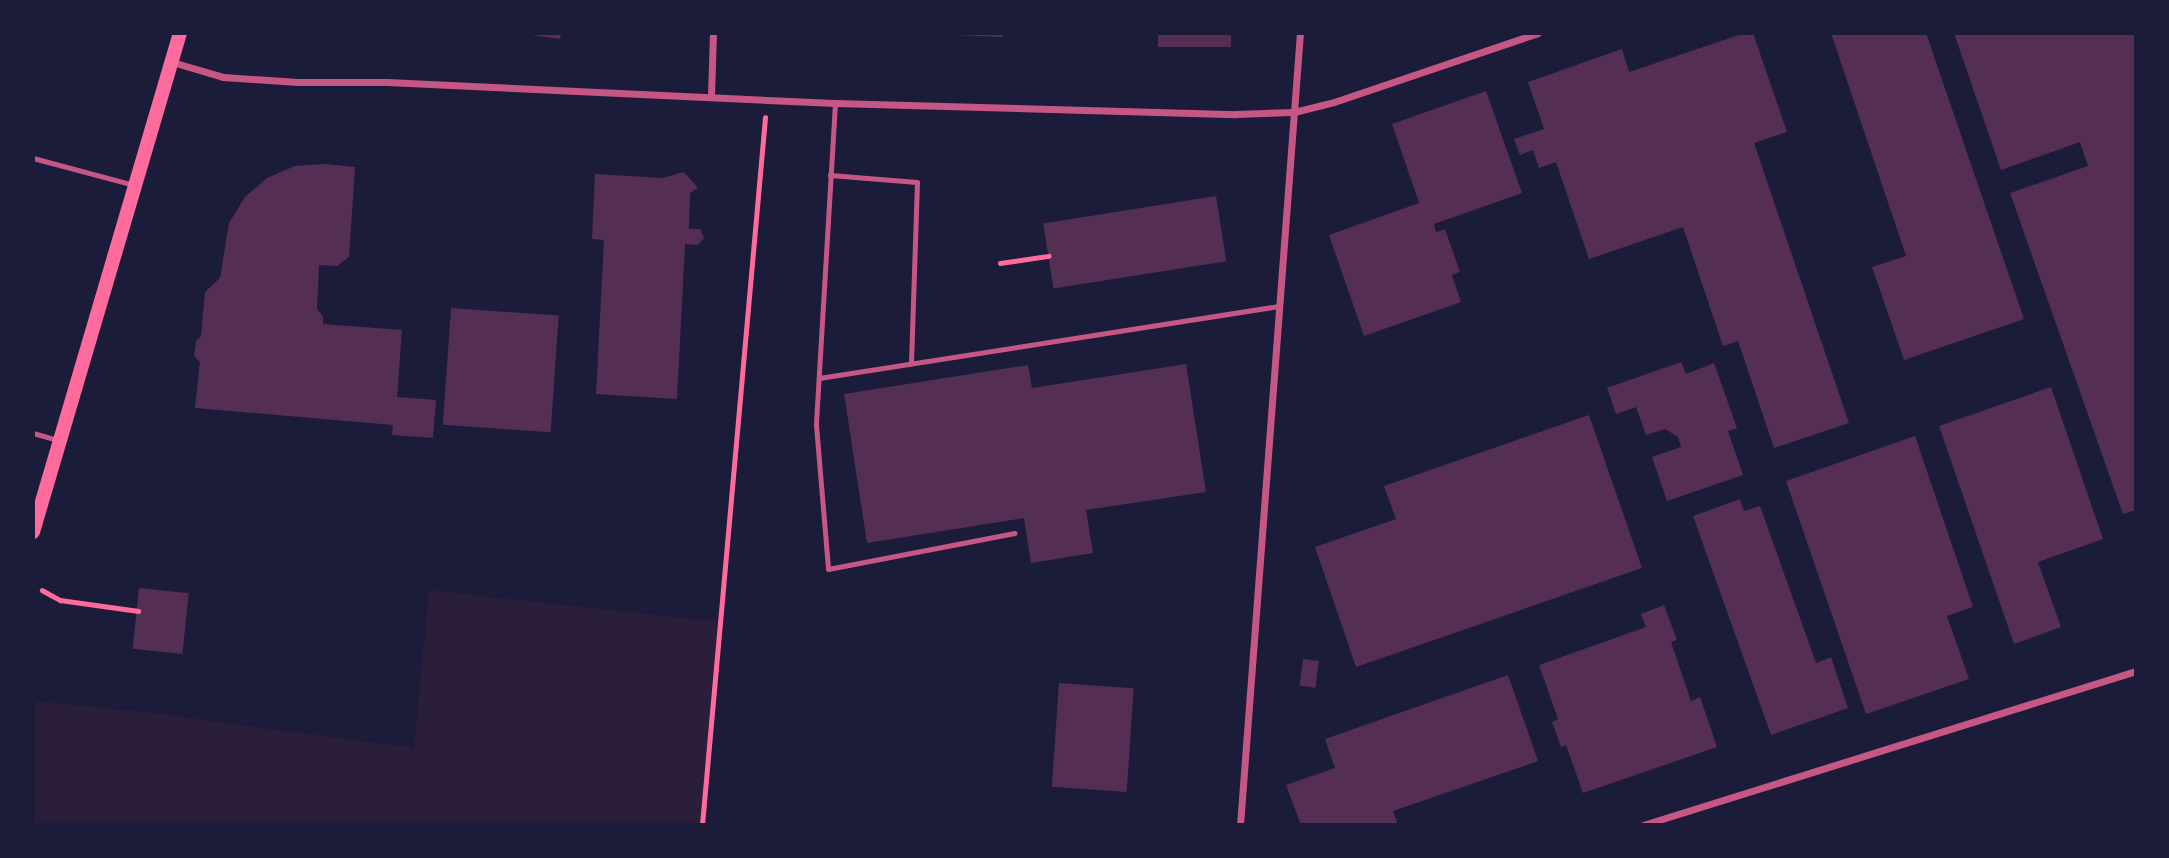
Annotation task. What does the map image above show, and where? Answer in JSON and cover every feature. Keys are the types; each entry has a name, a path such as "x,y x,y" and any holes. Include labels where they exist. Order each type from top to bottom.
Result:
{"main road":[{"path":"33,532 180,33"}],"street":[{"path":"710,96 713,33"},
{"path":"1240,825 1300,33"},
{"path":"172,62 223,77 298,82 387,82 835,103 1236,114 1294,113 1538,33"},
{"path":"1643,825 2136,671"}],"lane":[{"path":"835,103 816,425 828,569 1015,533"},
{"path":"33,158 137,186"},
{"path":"830,175 918,182 912,363"},
{"path":"819,378 1279,306"},
{"path":"33,433 60,441"}],"path":[{"path":"702,825 767,99"},
{"path":"1000,263 1048,256"},
{"path":"42,590 60,600 138,611"}],"shaded area":[{"path":"429,590 721,622 702,825 33,825 33,701 136,711 414,748"}],"building":[{"path":"517,33 561,33 560,39"},
{"path":"1003,33 1003,37 955,35"},
{"path":"1158,33 1231,33 1231,47 1158,47"},
{"path":"1745,33 1753,33 1787,132 1754,143 1849,423 1774,448 1738,341 1723,346 1683,227 1589,259 1556,162 1539,168 1533,150 1520,155 1514,139 1544,129 1528,82 1622,49 1629,72"},
{"path":"1831,33 1926,33 2024,319 1904,360 1872,267 1906,256"},
{"path":"1954,33 2136,33 2136,510 2123,514 2010,193 2088,166 2080,142 2001,170"},
{"path":"1486,91 1522,193 1434,224 1436,232 1445,229 1460,272 1452,275 1461,302 1364,336 1329,235 1419,203 1392,124"},
{"path":"325,164 355,167 349,257 337,266 319,265 317,309 323,316 323,324 402,330 397,397 436,400 433,438 392,435 393,425 195,408 200,362 194,356 196,341 201,336 205,292 220,278 229,223 245,197 267,178 295,166"},
{"path":"684,172 698,188 690,193 689,229 700,229 704,238 698,245 685,244 677,399 596,394 604,240 592,239 595,174 662,178"},
{"path":"1216,196 1226,261 1053,289 1043,223"},
{"path":"451,308 559,316 551,432 443,425"},
{"path":"1681,362 1686,374 1714,363 1737,428 1728,431 1743,475 1667,501 1652,457 1681,447 1678,437 1665,429 1646,435 1636,407 1616,414 1607,388"},
{"path":"1186,364 1206,492 1086,510 1093,553 1031,563 1024,518 867,543 844,394 1028,365 1032,388"},
{"path":"2051,387 2103,539 2038,562 2061,627 2014,644 1939,426"},
{"path":"1589,415 1642,568 1356,667 1315,547 1396,519 1384,486"},
{"path":"1915,436 1973,607 1947,616 1969,679 1866,714 1786,481"},
{"path":"1740,499 1744,511 1760,506 1816,663 1831,657 1848,708 1771,735 1693,516"},
{"path":"139,588 189,593 182,654 133,649"},
{"path":"1664,605 1677,640 1671,642 1691,701 1700,697 1717,747 1583,793 1566,745 1561,747 1552,722 1558,719 1539,665 1646,627 1641,614"},
{"path":"1303,659 1319,661 1316,688 1300,686"},
{"path":"1508,675 1538,761 1393,811 1398,825 1301,825 1286,785 1335,768 1325,739"},
{"path":"1059,683 1134,688 1127,792 1052,787"}]}
